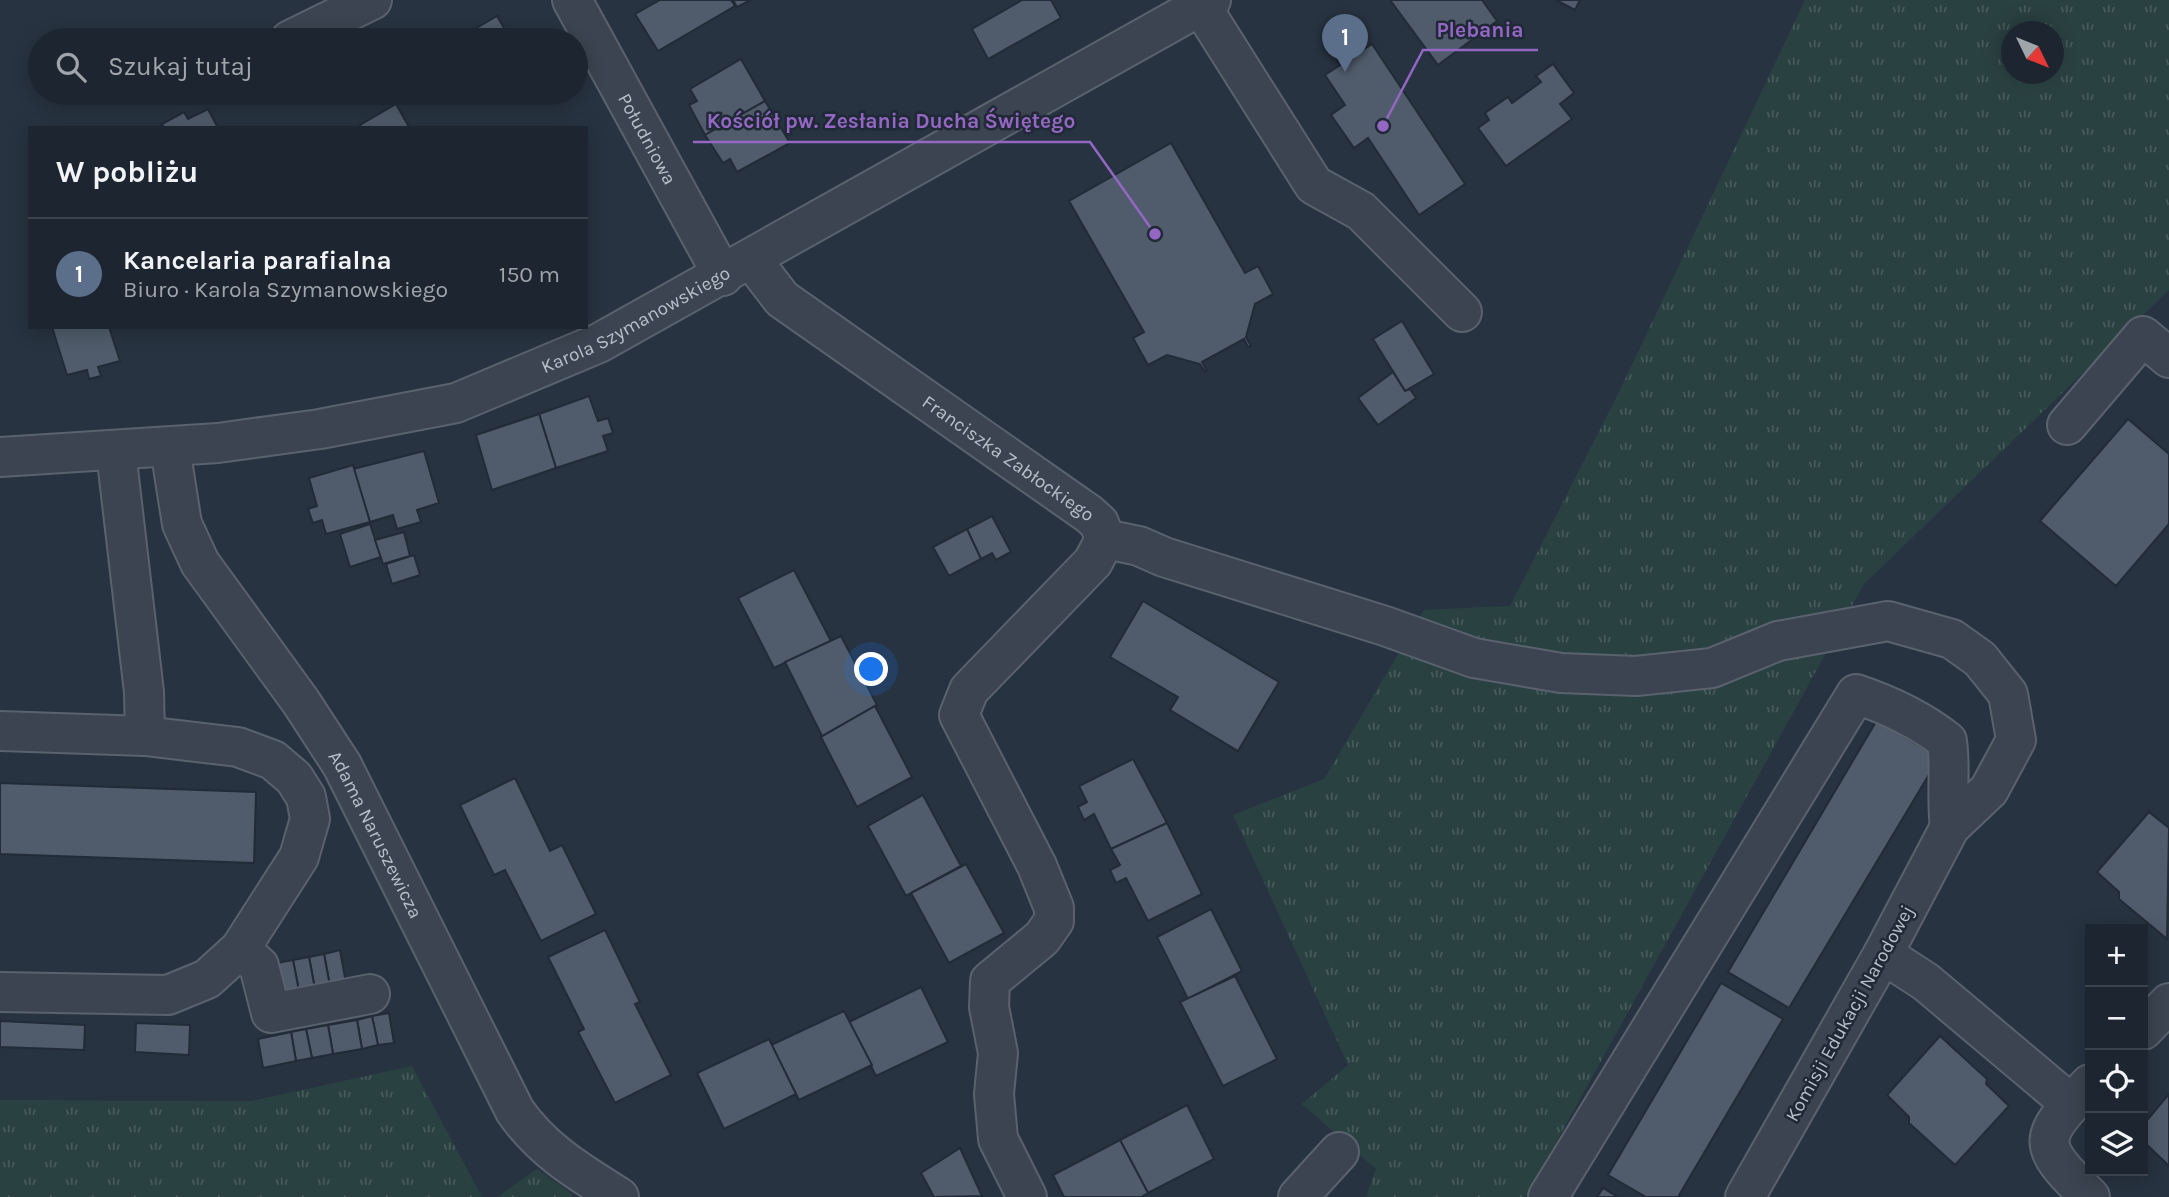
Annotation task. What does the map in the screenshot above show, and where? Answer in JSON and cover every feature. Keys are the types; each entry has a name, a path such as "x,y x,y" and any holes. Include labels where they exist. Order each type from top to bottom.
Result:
{"street":[{"path":"315,28 372,0"},
{"name":"Południowa","path":"572,0 737,268"},
{"path":"1206,3 1314,185 1361,211 1462,313"},
{"name":"Karola Szymanowskiego","path":"0,457 170,448 320,429 456,403 599,343 1206,3"},
{"name":"Franciszka Zabłockiego","path":"737,268 1088,514 1099,523 1105,539 1093,562 969,690 959,715 1037,866 1054,908 1054,920 1042,939 990,981 989,1007 998,1053 994,1094 998,1139 1027,1197"},
{"path":"2067,425 2143,336 2169,358"},
{"name":"Adama Naruszewicza","path":"170,448 182,524 200,563 301,702 342,765 515,1111 530,1133 558,1158 618,1197"},
{"path":"116,452 144,692 145,736"},
{"path":"1105,539 1139,546 1164,557 1385,626 1474,657 1561,673 1636,676 1712,667 1778,641 1888,621 1952,639 1980,659 2008,694 2016,740 1989,790 1950,827"},
{"path":"1548,1197 1856,694 1884,704 1930,728 1947,741 1950,763 1946,800 1950,827"},
{"path":"0,731 145,736 238,747 273,760 294,778 306,797 310,818 299,857 240,949 208,979 168,995 0,992"},
{"path":"310,818 323,818 362,803"},
{"name":"Komisji Edukacji Narodowej","path":"1745,1197 1883,954 1950,827"},
{"path":"240,949 259,966 271,1013 370,994"},
{"path":"1883,954 2080,1094 2050,1127 2048,1147 2061,1169 2090,1197"},
{"path":"1297,1197 1339,1152"}],"green space":[{"path":"1805,0 2169,0 2169,290 1864,584 1526,1197 1366,1197 1376,1169 1302,1104 1348,1065 1233,815 1324,779 1424,610 1510,606 1618,394"},
{"path":"412,1066 482,1197 0,1197 0,1100 252,1101"},
{"path":"537,1169 572,1194 572,1197 497,1197"}],"building":[{"path":"660,0 731,0 735,6 658,51 635,14"},
{"path":"733,0 751,0 737,7"},
{"path":"1022,0 1051,0 1061,18 988,59 972,29"},
{"path":"1390,0 1482,0 1497,21 1438,65"},
{"path":"1556,0 1580,0 1575,10"},
{"path":"497,16 504,28 476,28"},
{"path":"1348,38 1358,53 1372,44 1465,184 1419,215 1368,138 1354,148 1331,115 1345,105 1325,75 1340,65 1330,50"},
{"path":"741,59 765,101 705,135 689,105 697,101 690,89"},
{"path":"1553,64 1574,93 1560,104 1572,119 1506,166 1478,128 1489,120 1485,113 1508,97 1512,103 1541,82 1536,76"},
{"path":"765,101 790,143 737,172 730,159 723,163 705,135"},
{"path":"397,105 408,126 360,126"},
{"path":"208,109 217,126 162,124 184,112 188,119"},
{"path":"1171,143 1245,273 1258,266 1273,294 1255,304 1246,337 1251,346 1248,347 1244,339 1202,362 1207,371 1205,372 1200,364 1167,355 1148,365 1133,338 1144,332 1069,201"},
{"path":"1402,321 1434,374 1405,391 1373,339"},
{"path":"53,329 110,329 120,361 98,367 101,376 89,379 87,370 67,375"},
{"path":"1393,372 1405,391 1410,389 1416,398 1378,425 1358,398"},
{"path":"589,396 598,421 608,418 613,433 603,436 608,451 556,468 539,414"},
{"path":"539,414 556,468 492,490 476,435"},
{"path":"2128,419 2169,454 2169,524 2116,586 2040,521"},
{"path":"424,451 439,503 417,510 421,522 397,529 393,515 370,522 353,469"},
{"path":"353,465 370,522 326,534 322,520 313,523 308,509 317,506 309,478"},
{"path":"992,516 1011,552 996,560 992,553 981,559 967,529"},
{"path":"370,524 381,557 350,567 340,534"},
{"path":"967,529 981,559 949,576 933,547"},
{"path":"404,532 410,556 383,564 375,540"},
{"path":"414,555 420,575 392,584 386,564"},
{"path":"794,570 831,641 774,668 738,598"},
{"path":"1143,601 1279,682 1238,751 1170,710 1178,697 1110,657"},
{"path":"841,636 877,705 822,736 785,662"},
{"path":"875,706 912,777 857,807 821,737"},
{"path":"1877,720 1939,758 1789,1008 1728,972"},
{"path":"1133,759 1167,823 1111,849 1094,814 1084,820 1078,807 1087,802 1079,786"},
{"path":"515,778 550,851 562,845 596,914 541,941 505,870 494,875 460,805"},
{"path":"0,783 256,792 254,863 0,854"},
{"path":"923,795 961,866 906,896 868,826"},
{"path":"2149,812 2169,828 2167,939 2119,899 2119,892 2097,872"},
{"path":"1167,823 1202,894 1148,921 1126,878 1116,883 1110,870 1120,865 1111,849"},
{"path":"966,864 1004,933 949,963 911,893"},
{"path":"1211,909 1242,971 1188,999 1157,937"},
{"path":"605,930 640,1002 635,1004 671,1075 615,1103 578,1032 584,1029 548,957"},
{"path":"340,950 346,983 330,986 324,954"},
{"path":"324,954 330,986 315,989 309,957"},
{"path":"309,957 315,989 299,991 293,960"},
{"path":"293,960 299,991 284,995 277,963"},
{"path":"1235,976 1277,1059 1223,1086 1180,1002"},
{"path":"1721,983 1783,1019 1678,1197 1646,1197 1608,1175"},
{"path":"921,987 948,1042 876,1076 849,1022"},
{"path":"844,1011 872,1065 799,1100 771,1045"},
{"path":"389,1013 394,1043 378,1045 372,1016"},
{"path":"372,1016 378,1045 362,1049 357,1020"},
{"path":"357,1020 362,1049 333,1054 328,1025"},
{"path":"0,1021 85,1025 84,1050 0,1047"},
{"path":"136,1023 190,1025 189,1055 135,1052"},
{"path":"328,1025 333,1054 312,1058 306,1029"},
{"path":"306,1029 312,1058 296,1061 291,1032"},
{"path":"291,1032 296,1061 263,1068 258,1039"},
{"path":"1940,1036 1987,1079 1986,1084 2009,1106 1955,1165 1909,1123 1909,1117 1887,1095"},
{"path":"769,1039 796,1094 724,1129 697,1073"},
{"path":"2169,1094 2169,1166 2148,1146 2148,1119"},
{"path":"1187,1105 1214,1159 1148,1193 1120,1140"},
{"path":"1120,1140 1148,1193 1141,1197 1064,1197 1053,1175"},
{"path":"960,1148 982,1196 934,1197 921,1173"},
{"path":"1603,1188 1618,1197 1597,1197"}],"place":[{"name":"Kancelaria parafialna","path":"1345,72"},
{"name":"Plebania","path":"1383,126"},
{"name":"Kościół pw. Zesłania Ducha Świętego","path":"1155,234"}]}
